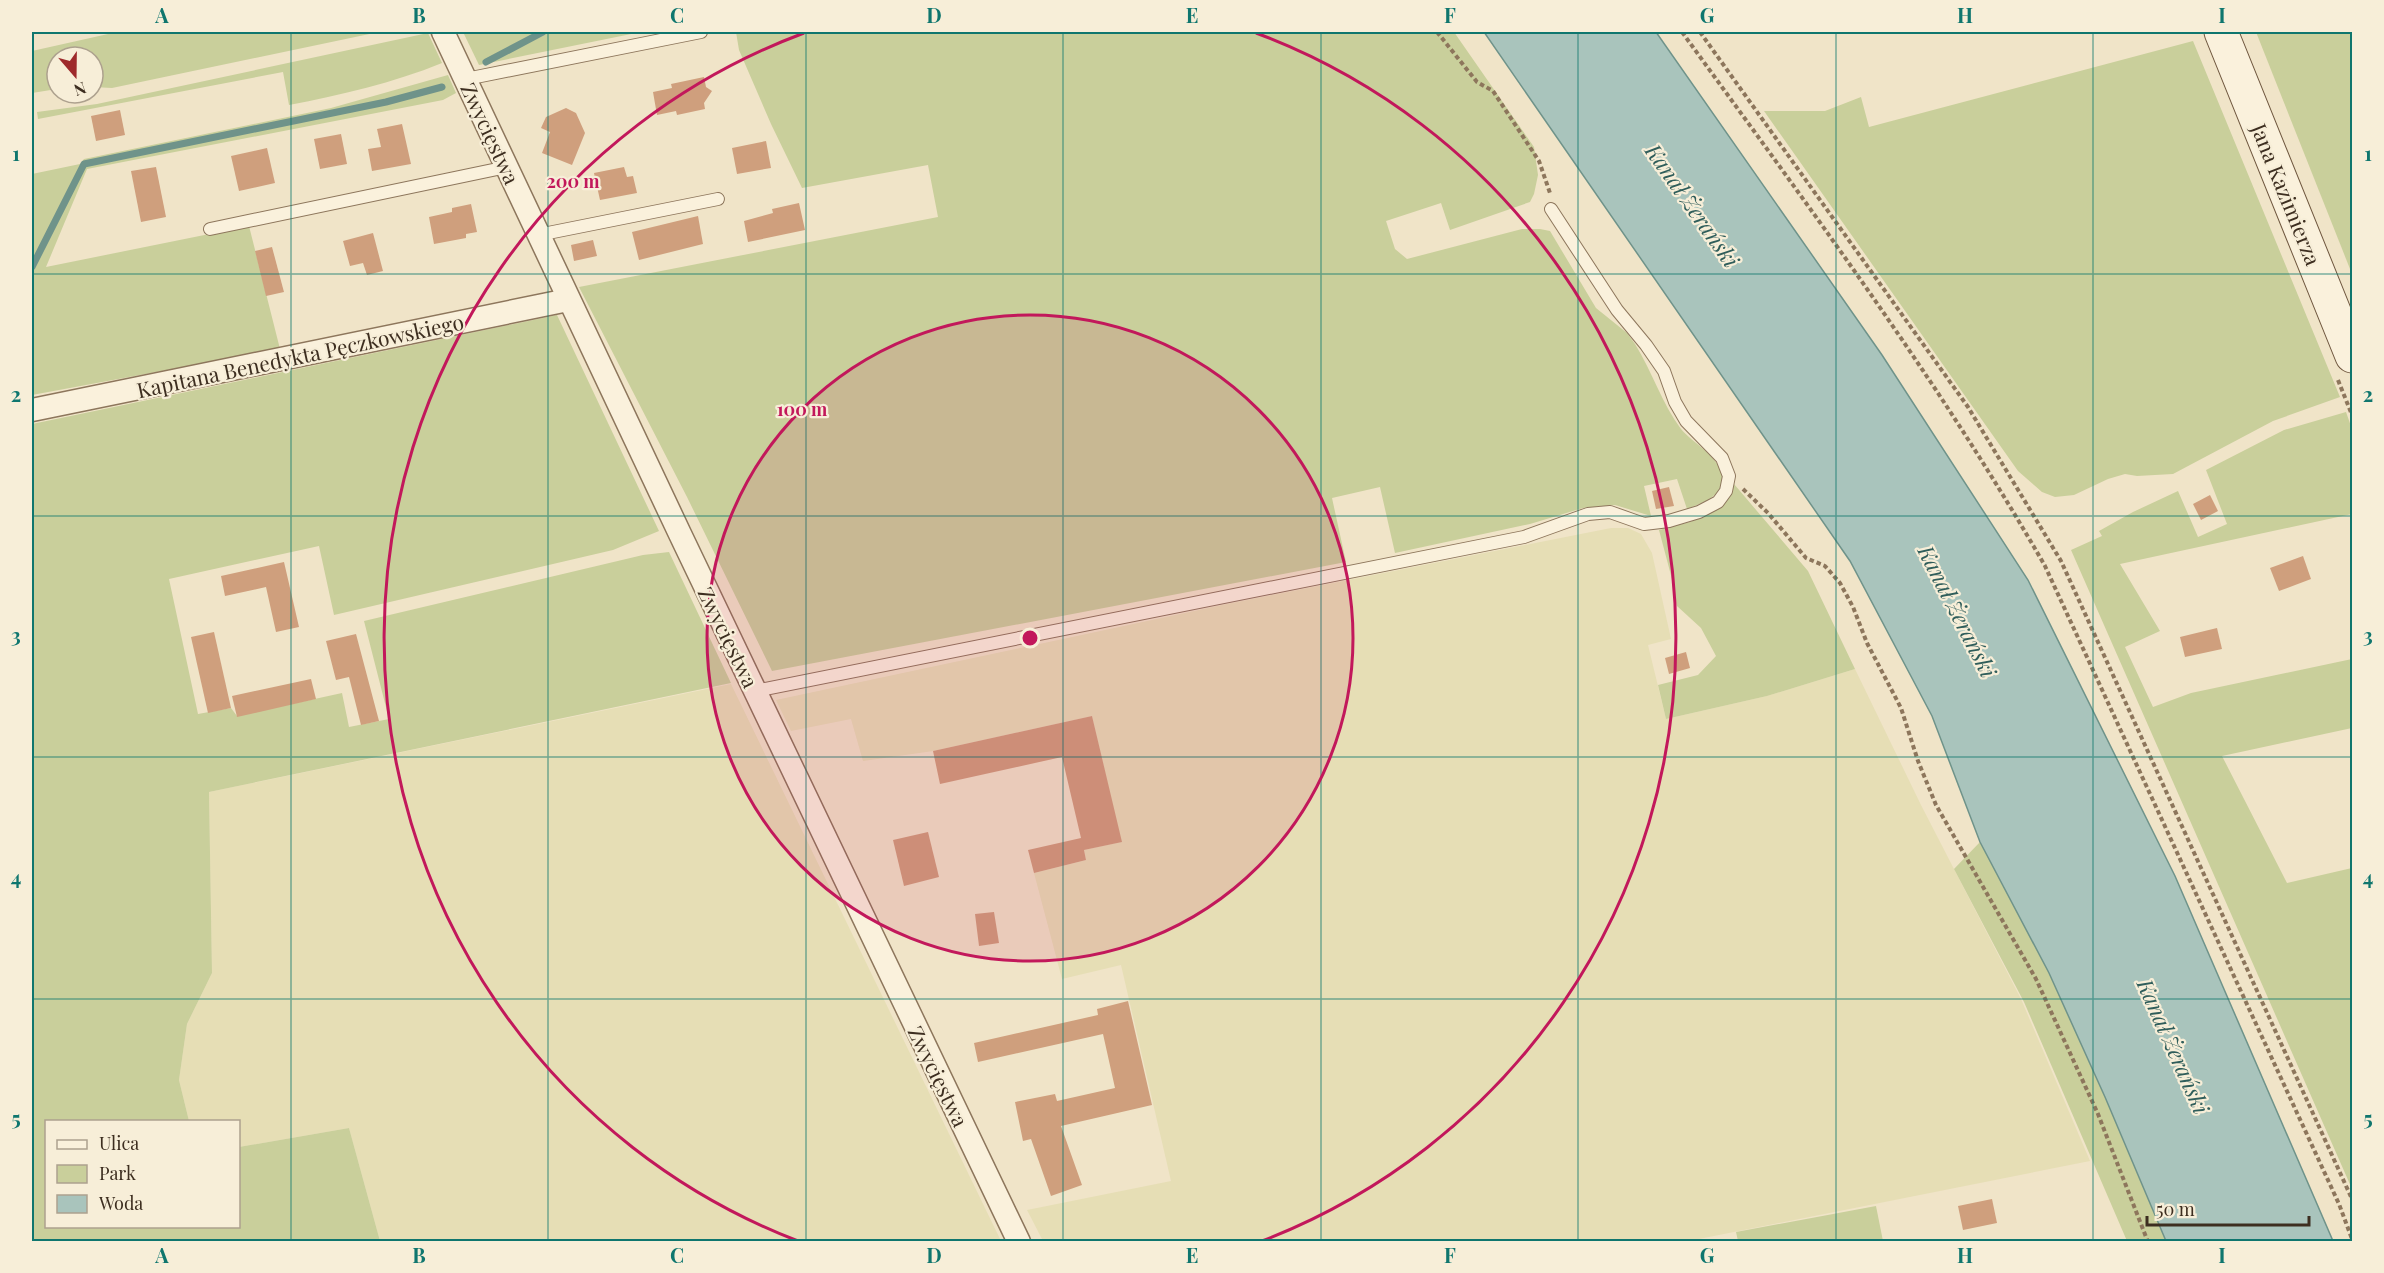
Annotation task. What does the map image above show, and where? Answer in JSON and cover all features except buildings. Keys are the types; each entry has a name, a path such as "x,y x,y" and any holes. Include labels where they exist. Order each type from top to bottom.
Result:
{"main road":[{"name":"Jana Kazimierza","path":"2222,32 2352,356"}],"street":[{"name":"Zwycięstwa","path":"443,32 568,300 1019,1242"},
{"name":"Kapitana Benedykta Pęczkowskiego","path":"32,410 568,300"}],"lane":[{"path":"465,79 701,32"},
{"path":"210,229 507,167"},
{"path":"538,235 718,199"},
{"path":"755,691 1524,537 1588,514 1610,512 1644,524 1670,521 1699,512 1718,502 1726,491 1729,476 1722,458 1686,421 1675,402 1664,371 1617,310 1551,209"}],"path":[{"path":"1437,32 1476,82 1493,91 1525,138 1539,161 1550,192 1551,209"},
{"path":"1682,32 1952,411 2045,566 2339,1204 2352,1239"},
{"path":"1700,32 1859,251 1968,407 2061,561 2352,1199"},
{"path":"1729,476 1768,513 1806,558 1825,566 1840,583 1853,607 1867,643 1902,708 1918,761 1936,805 2036,979 2098,1114 2148,1242"}],"shaded area":[{"path":"1611,528 1628,528 1641,534 1652,553 1671,639 1648,645 1666,719 1767,696 1855,669 1921,805 2021,999 2090,1161 1689,1241 1043,1241 1027,1210 1171,1181 1121,965 1062,979 1034,873 1086,860 1084,850 1121,842 1092,716 933,751 863,761 851,719 791,731 776,700 1227,604"},
{"path":"731,684 1001,1241 380,1241 349,1128 240,1147 240,1120 189,1120 179,1080 187,1024 212,973 209,792"}],"green space":[{"path":"117,32 379,32 112,88 105,88 105,45 59,45"},
{"path":"463,32 641,32 479,65"},
{"path":"736,32 1454,32 1534,147 1538,175 1534,194 1530,202 1450,230 1441,203 1386,221 1395,249 1407,259 1522,229 1550,231 1596,308 1627,333 1635,344 1668,409 1681,429 1719,466 1722,474 1720,488 1709,499 1687,509 1677,479 1644,486 1651,516 1615,505 1583,508 1530,524 1395,553 1380,487 1332,498 1346,562 772,671 687,497 579,287 938,217 928,165 802,188 739,50"},
{"path":"2256,32 2352,32 2352,274"},
{"path":"428,33 442,63 367,88 289,105 283,72 38,119 37,112 105,105 105,102"},
{"path":"2193,41 2340,397 2273,421 2173,474 2137,476 2125,474 2108,479 2074,495 2055,497 2042,492 2018,471 1764,111 1825,111 1861,97 1869,127"},
{"path":"45,48 45,91 32,93 32,51"},
{"path":"448,75 456,93 443,100 87,169 46,267 249,226 280,349 32,395 32,174 80,164 84,159 331,108"},
{"path":"557,315 659,531 613,550 334,615 319,546 169,579 198,714 231,708 237,716 342,693 349,727 389,719 364,621 643,555 669,552 731,683 209,792 212,973 187,1024 179,1080 189,1120 45,1120 45,1228 240,1228 240,1147 349,1128 380,1241 32,1241 32,424"},
{"path":"2346,412 2352,429 2352,514 2120,564 2160,631 2125,647 2153,707 2191,693 2352,659 2352,728 2222,756 2287,883 2352,868 2352,1189 2071,550 2102,536 2099,531 2133,512 2178,491 2198,537 2227,524 2206,470 2284,430"},
{"path":"1734,484 1808,571 1855,669 1767,696 1666,719 1658,685 1698,675 1716,656 1701,628 1677,606 1659,530 1690,522 1722,507"},
{"path":"1980,842 2049,973 2166,1241 2127,1241 2024,1002 1954,869"},
{"path":"1876,1206 1883,1241 1738,1241 1736,1232"}],"water":[{"name":"Kanał Żerański","path":"1484,32 1656,32 1882,355 2028,580 2175,876 2333,1241 2166,1241 2049,973 1980,842 1932,716 1850,561"}],"waterway":[{"path":"486,62 543,32"},
{"path":"32,267 84,164 386,102 442,87"}]}
